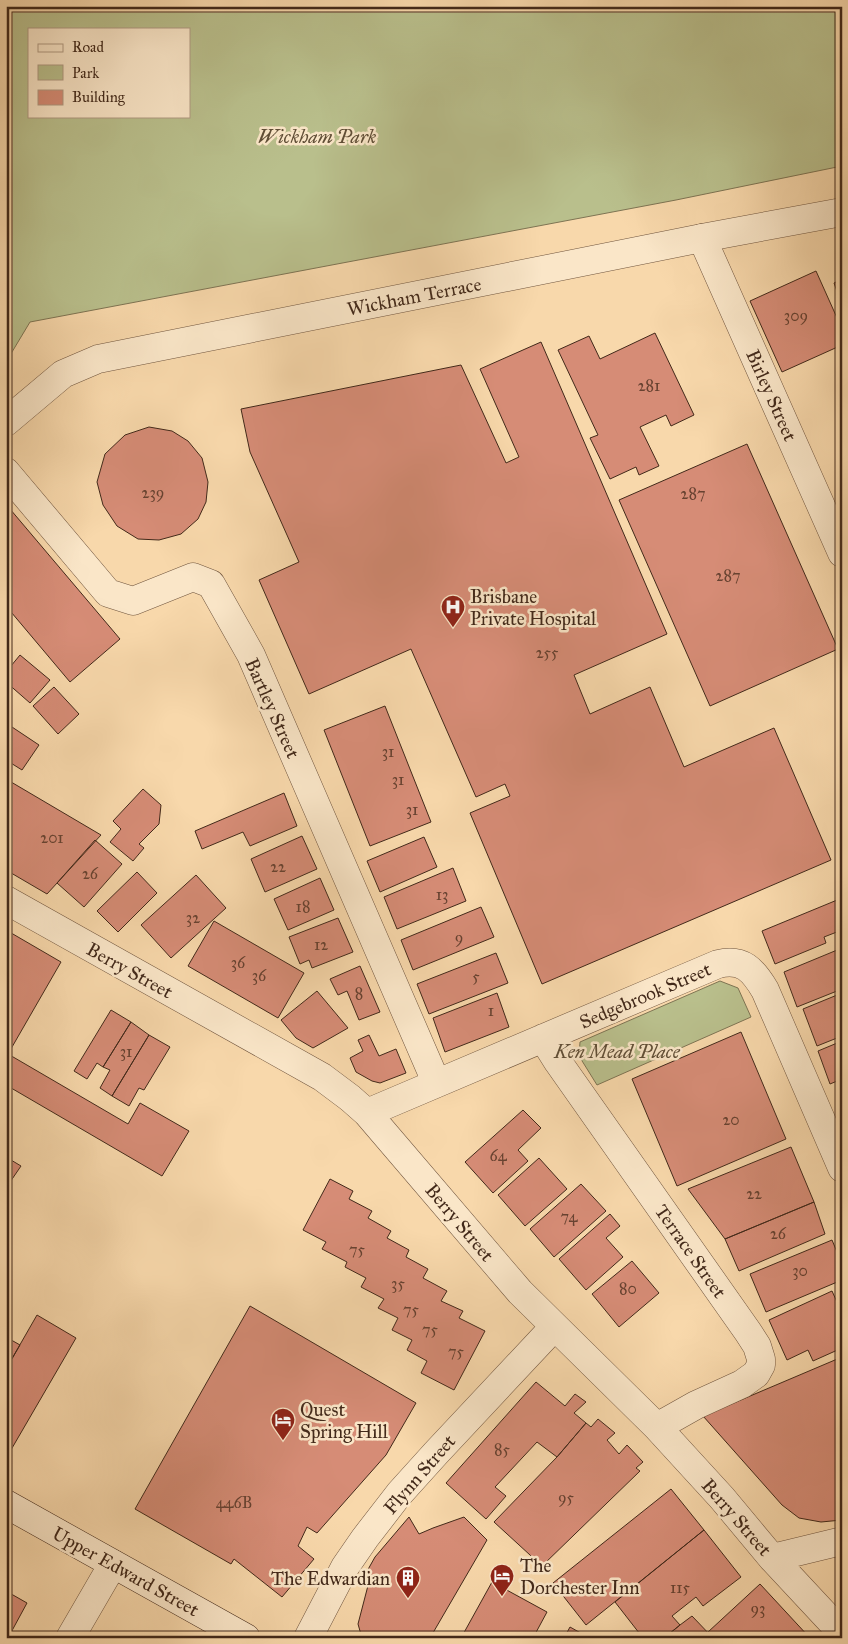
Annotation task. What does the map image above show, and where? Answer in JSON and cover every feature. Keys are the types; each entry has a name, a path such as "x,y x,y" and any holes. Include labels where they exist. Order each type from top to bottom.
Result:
{"street":[{"name":"Wickham Terrace","path":"6,422 62,374 98,359 702,238 842,212"},
{"name":"Birley Street","path":"702,238 836,524 842,553"},
{"name":"Bartley Street","path":"6,472 108,592 133,601 193,578 211,584 251,655 436,1082"},
{"name":"Berry Street","path":"6,900 322,1078 350,1098 367,1113 520,1292 657,1427 722,1498 772,1558 842,1633"},
{"name":"Sedgebrook Street","path":"367,1113 436,1082 718,964 736,962 745,966 758,979 765,990 842,1168"},
{"name":"Terrace Street","path":"543,1038 562,1069 757,1346 761,1365 750,1380 696,1405 657,1427"},
{"name":"Flynn Street","path":"308,1638 345,1567 365,1538 436,1453 554,1327"},
{"name":"Upper Edward Street","path":"6,1504 246,1638"},
{"path":"772,1558 842,1542"},
{"path":"70,1638 113,1564"}],"green space":[{"name":"Wickham Park","path":"6,6 842,6 842,166 676,200 30,322 6,362"},
{"name":"Ken Mead Place","path":"720,981 738,988 751,1017 597,1085 579,1056 580,1042"}],"building":[{"path":"816,271 842,329 842,345 782,372 750,301"},
{"path":"842,279 842,299 840,300 834,283"},
{"path":"655,333 694,415 671,426 666,415 640,427 659,466 639,475 636,467 610,479 590,438 598,435 558,350 589,336 600,359"},
{"name":"Brisbane Private Hospital","path":"541,342 667,634 574,675 590,714 650,687 684,767 774,728 831,860 542,984 470,813 510,796 505,784 476,797 411,649 309,694 259,580 299,562 250,452 241,409 461,365 506,463 519,457 480,369"},
{"path":"149,427 172,431 188,441 202,458 208,482 206,502 198,519 181,534 159,540 138,539 117,526 103,505 97,482 105,454 125,435"},
{"path":"747,444 838,649 710,706 619,500"},
{"path":"10,509 120,639 70,682 6,606 6,512"},
{"path":"20,655 50,680 30,703 6,682 6,672"},
{"path":"54,687 79,714 58,734 33,706"},
{"path":"385,706 431,822 370,846 324,730"},
{"path":"6,723 39,745 22,770 6,760"},
{"path":"6,779 101,835 47,894 6,870"},
{"path":"143,789 161,805 159,824 139,844 144,848 133,861 110,842 121,829 113,821"},
{"path":"284,793 297,826 250,846 243,832 202,849 195,831"},
{"path":"302,836 317,869 265,892 251,859"},
{"path":"424,837 437,867 380,892 367,861"},
{"path":"95,840 122,864 84,907 57,883"},
{"path":"453,868 466,901 397,929 384,897"},
{"path":"137,872 157,893 118,932 97,911"},
{"path":"196,875 226,908 171,958 141,925"},
{"path":"320,878 334,910 288,930 274,899"},
{"path":"842,898 842,930 824,937 826,943 775,964 762,931"},
{"path":"481,907 494,937 413,970 401,940"},
{"path":"338,918 353,952 312,968 309,960 300,964 289,937"},
{"path":"214,921 304,973 278,1018 188,966"},
{"path":"6,930 61,962 8,1054 128,1124 140,1103 189,1131 162,1176 6,1085"},
{"path":"842,948 842,977 837,979 842,989 797,1007 784,972"},
{"path":"496,953 508,983 429,1014 417,984"},
{"path":"360,966 380,1012 359,1020 347,991 338,995 330,979"},
{"path":"317,991 348,1028 313,1048 296,1038 281,1020"},
{"path":"497,993 509,1027 445,1052 433,1018"},
{"path":"842,993 842,1036 817,1046 803,1009"},
{"path":"111,1010 131,1022 103,1067 97,1063 87,1079 74,1071"},
{"path":"131,1022 149,1035 112,1096 100,1088 110,1070 103,1067"},
{"path":"741,1032 786,1139 677,1186 632,1079"},
{"path":"149,1035 170,1047 144,1090 139,1088 129,1106 112,1096"},
{"path":"369,1035 379,1056 396,1049 406,1073 380,1083 372,1081 356,1072 350,1058 363,1051 358,1040"},
{"path":"842,1041 842,1079 830,1084 818,1051"},
{"path":"523,1110 541,1128 518,1150 528,1161 493,1193 465,1162"},
{"path":"791,1147 814,1202 725,1239 688,1189"},
{"path":"6,1157 21,1166 6,1188"},
{"path":"539,1158 567,1189 525,1226 498,1195"},
{"path":"330,1179 353,1191 349,1199 372,1211 368,1218 391,1231 387,1238 409,1250 406,1257 428,1269 423,1278 447,1291 441,1301 463,1311 459,1318 485,1331 454,1390 421,1373 427,1361 407,1350 412,1340 392,1330 398,1318 378,1308 384,1299 361,1287 366,1278 345,1267 347,1262 322,1249 326,1242 303,1230"},
{"path":"581,1184 606,1211 554,1257 530,1229"},
{"path":"814,1202 825,1234 739,1271 725,1239"},
{"path":"610,1214 620,1226 606,1238 623,1257 586,1290 559,1259"},
{"path":"832,1240 842,1264 842,1280 766,1312 750,1274"},
{"path":"632,1261 659,1293 619,1327 592,1294"},
{"path":"832,1291 842,1313 842,1348 813,1361 808,1350 787,1360 769,1320"},
{"name":"Quest Spring Hill","path":"250,1306 416,1403 386,1455 317,1533 307,1527 298,1546 314,1559 282,1597 234,1559 231,1564 135,1509"},
{"path":"37,1315 76,1338 8,1455 6,1454 6,1369"},
{"path":"6,1337 20,1345 6,1369"},
{"path":"842,1357 842,1520 821,1522 799,1518 782,1505 703,1416"},
{"path":"536,1382 565,1406 575,1394 586,1402 574,1413 586,1423 557,1457 537,1442 495,1487 506,1496 486,1519 446,1483"},
{"path":"598,1419 615,1433 607,1440 619,1454 627,1445 643,1462 636,1468 640,1471 542,1566 494,1522 557,1457 586,1423 591,1427"},
{"path":"671,1489 704,1530 586,1625 553,1583"},
{"name":"The Edwardian","path":"409,1517 419,1534 464,1517 487,1540 430,1638 362,1638 358,1624 371,1574 366,1573 375,1557"},
{"path":"704,1530 741,1577 703,1606 696,1597 672,1616 680,1625 664,1638 643,1638 615,1602"},
{"name":"The Dorchester Inn","path":"492,1582 547,1612 533,1638 461,1638"},
{"path":"760,1584 810,1638 713,1638 708,1632"},
{"path":"6,1591 27,1603 8,1638 6,1638"},
{"path":"692,1616 713,1638 664,1638 680,1625"},
{"path":"570,1627 586,1636 590,1638 564,1638"}],"place":[{"name":"Brisbane Private Hospital","path":"453,628"},
{"name":"Quest Spring Hill","path":"283,1441"},
{"name":"The Dorchester Inn","path":"502,1597"},
{"name":"The Edwardian","path":"408,1599"}]}
